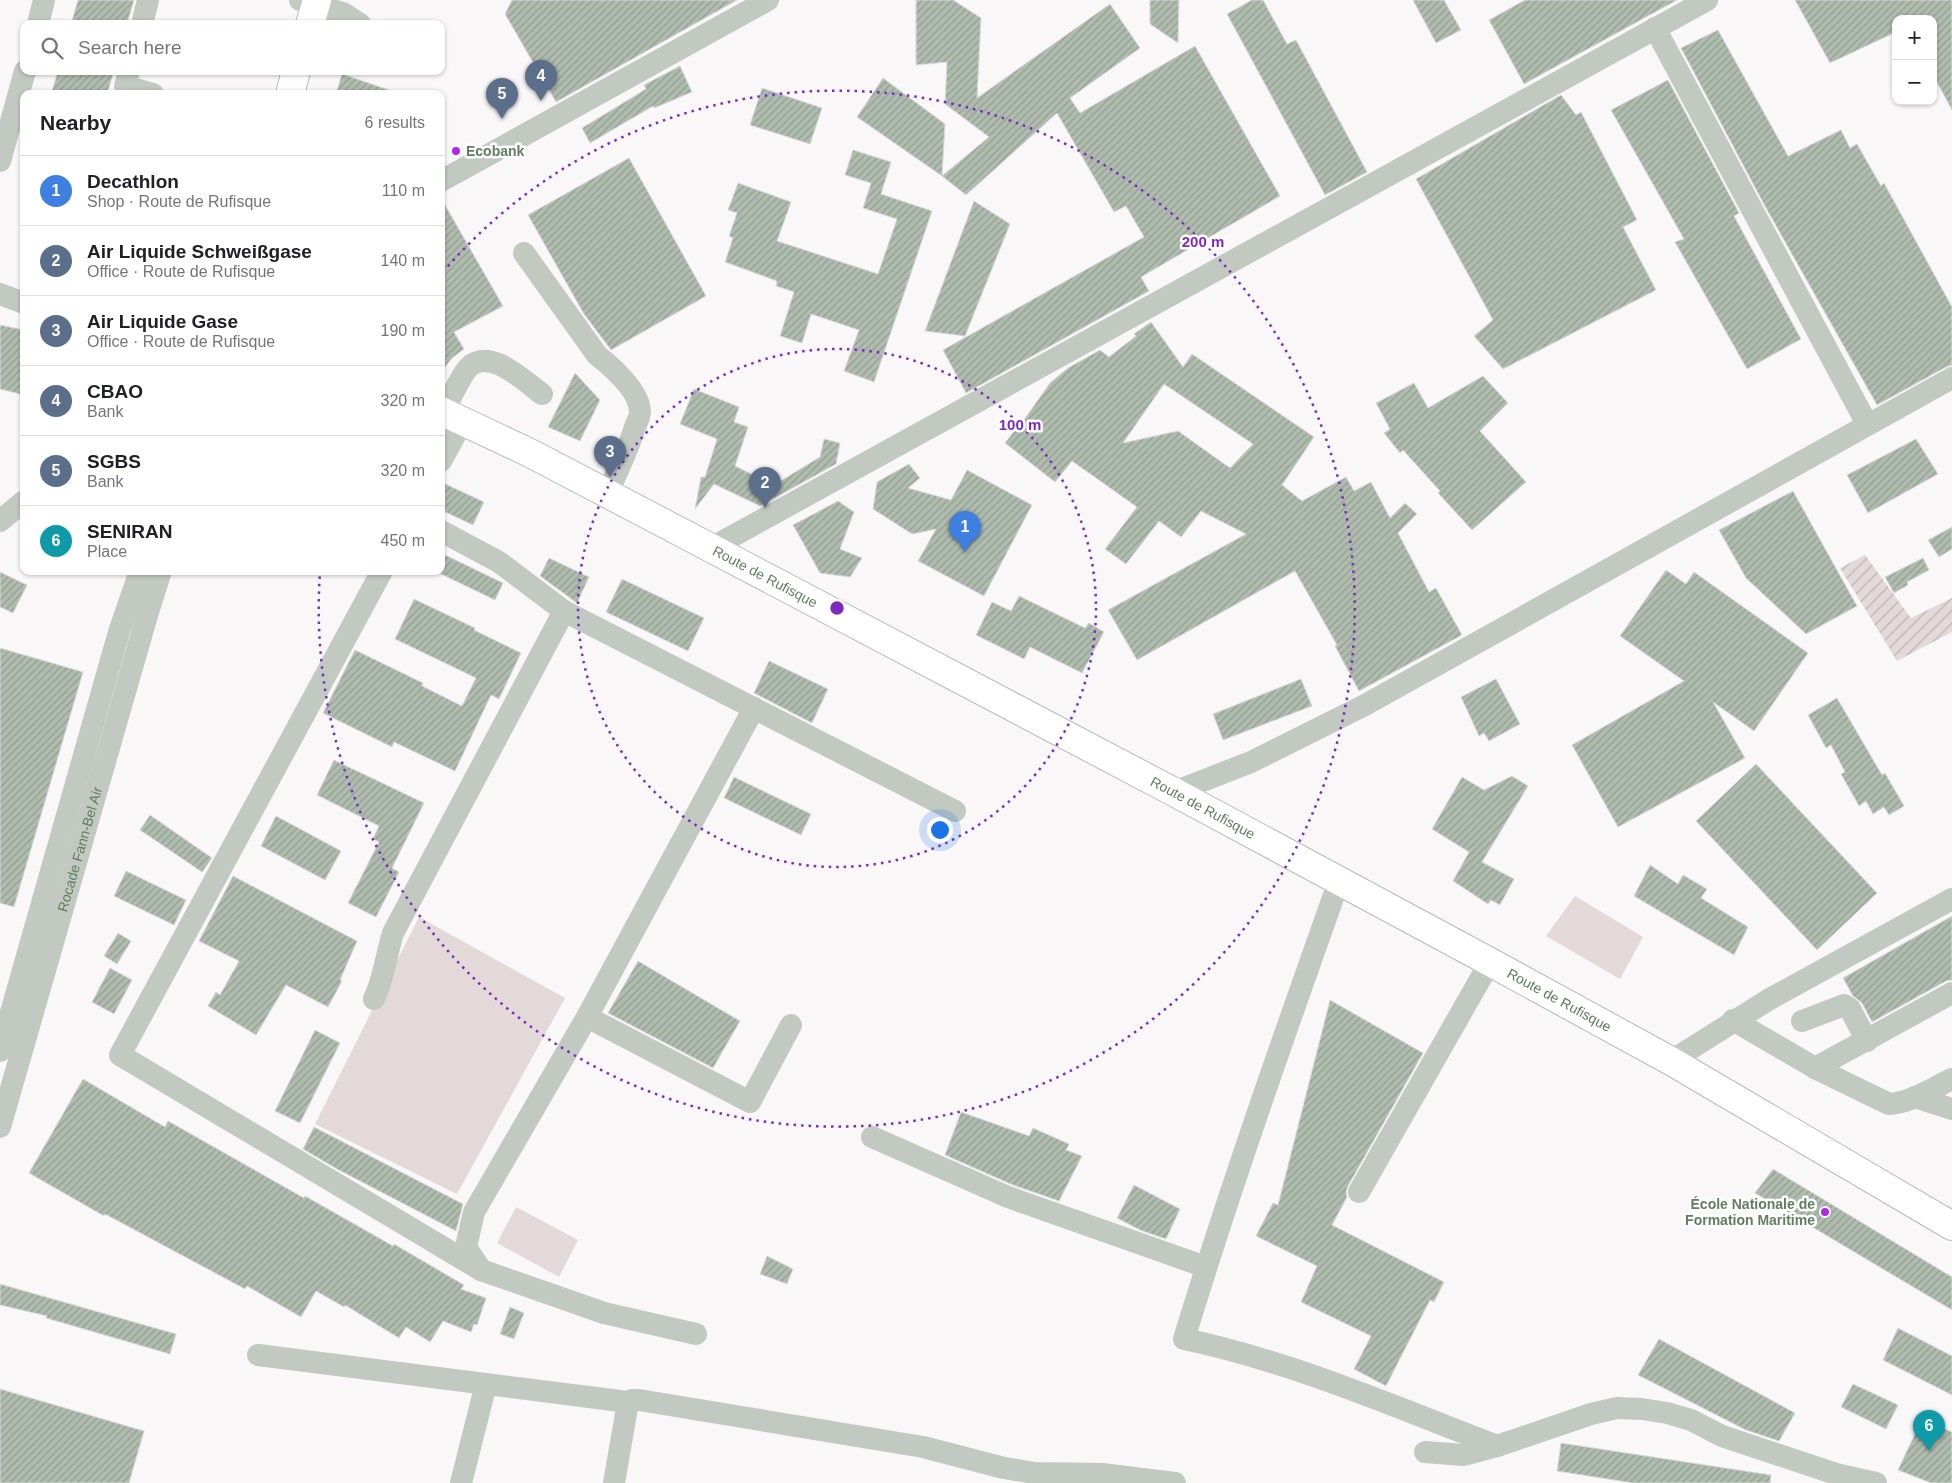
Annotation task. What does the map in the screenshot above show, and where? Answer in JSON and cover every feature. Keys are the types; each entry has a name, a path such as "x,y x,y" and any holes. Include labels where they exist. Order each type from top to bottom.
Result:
{"main road":[{"path":"296,20 308,6"},
{"path":"274,90 279,75"},
{"path":"291,90 295,75"},
{"name":"Route de Rufisque","path":"449,414 711,548 1339,880 1671,1061 1952,1226"}],"street":[{"path":"39,20 44,0"},
{"path":"143,20 148,0"},
{"path":"445,179 768,0"},
{"path":"711,548 1707,0"},
{"path":"308,6 343,13 354,20"},
{"path":"1655,28 1867,424"},
{"path":"0,161 24,75"},
{"path":"128,75 124,86 138,90"},
{"path":"524,253 597,355 612,367 630,388 638,401 640,412 607,494"},
{"path":"0,294 20,294"},
{"path":"0,294 20,302"},
{"path":"445,438 449,414 469,367 486,359 496,362 542,394"},
{"path":"1174,792 1251,762 1365,705 1952,378"},
{"path":"0,522 20,504"},
{"path":"445,533 499,562 564,611 955,811"},
{"name":"Rocade Fann-Bel Air","path":"0,1050 119,632 139,575"},
{"name":"Rocade Fann-Bel Air","path":"0,1127 160,575"},
{"path":"380,575 120,1055 481,1270 604,1313 696,1334"},
{"path":"374,1000 381,984 393,933 564,611"},
{"path":"481,1270 466,1247 474,1212 587,1017 754,708"},
{"path":"1339,880 1275,1062 1206,1267 1184,1339 1220,1346 1272,1362 1360,1393 1497,1446"},
{"path":"1671,1061 1734,1020 1952,899"},
{"path":"1359,1192 1490,962"},
{"path":"1815,1068 1952,993"},
{"path":"1802,1021 1844,1005 1850,1009 1866,1041"},
{"path":"587,1017 750,1102 791,1025"},
{"path":"1734,1020 1815,1068 1889,1104 1897,1104 1915,1097 1952,1079"},
{"path":"1915,1097 1952,1109"},
{"path":"872,1137 1008,1197 1206,1267"},
{"path":"258,1355 628,1402 640,1400 923,1447 1035,1474 1102,1474 1175,1483"},
{"path":"461,1483 486,1384"},
{"path":"614,1483 628,1402"},
{"path":"1425,1452 1463,1455 1497,1446 1591,1414 1617,1408 1667,1413 1691,1420 1722,1436 1836,1474 1876,1483"}],"shaded area":[{"path":"1865,555 1911,618 1952,598 1952,632 1897,661 1840,568"},
{"path":"1575,896 1643,937 1620,979 1546,936"},
{"path":"419,917 565,998 457,1194 315,1124"},
{"path":"516,1207 578,1240 559,1277 497,1243"}],"building":[{"path":"78,0 134,0 128,20 72,20"},
{"path":"512,0 737,0 556,102 505,14"},
{"path":"916,0 953,0 981,18 977,98 1110,4 1140,48 1070,98 1080,113 1195,46 1280,196 1141,277 1149,291 966,393 943,350 1144,237 1126,206 1114,212 1057,113 966,195 942,176 989,137 945,104 947,62 916,65"},
{"path":"1150,0 1179,0 1178,43 1150,24"},
{"path":"1252,0 1263,0 1287,44 1296,40 1367,172 1325,195 1227,14"},
{"path":"1413,0 1444,0 1461,30 1436,43"},
{"path":"1525,0 1677,0 1524,84 1489,20"},
{"path":"1795,0 1952,0 1952,110 1937,82 1937,15 1892,15 1892,34 1830,63"},
{"path":"1718,30 1788,156 1841,130 1850,148 1857,144 1881,186 1884,183 1952,307 1952,365 1877,405 1766,208 1681,48"},
{"path":"680,66 692,92 654,108 653,106 590,143 582,128 646,89 644,85"},
{"path":"57,75 113,75 108,90 52,90"},
{"path":"342,75 345,75 389,90 337,90"},
{"path":"883,78 945,124 942,176 857,117"},
{"path":"1668,80 1739,213 1734,216 1801,339 1747,369 1675,242 1684,239 1611,110"},
{"path":"762,88 822,108 810,144 750,125"},
{"path":"1561,95 1576,115 1581,112 1637,220 1623,227 1656,290 1503,369 1474,336 1493,320 1416,179"},
{"path":"853,150 891,162 881,194 932,211 874,382 844,371 859,330 811,314 802,343 780,336 794,292 776,286 777,281 725,262 733,238 729,236 737,213 728,210 738,183 791,202 777,241 878,274 897,219 863,208 871,183 845,175"},
{"path":"629,158 706,296 611,350 584,314 528,215"},
{"path":"974,201 1010,224 965,336 925,331"},
{"path":"445,205 503,306 454,332 464,349 452,358 445,367"},
{"path":"1151,322 1183,367 1192,354 1314,437 1282,485 1302,501 1346,477 1354,491 1371,482 1390,518 1405,503 1417,514 1398,533 1429,592 1436,588 1462,635 1359,691 1335,646 1337,645 1295,571 1137,660 1108,610 1246,534 1201,511 1181,537 1159,521 1126,564 1105,549 1137,507 1072,461 1055,482 1005,443 1019,427 1050,383 1068,368 1100,350 1109,357 1136,336 1134,334","holes":["1164,384 1253,444 1230,468 1178,431 1123,443"]},
{"path":"0,325 20,329 20,394 0,389"},
{"path":"575,373 600,400 580,441 548,427"},
{"path":"1483,376 1508,403 1480,431 1526,482 1472,530 1438,493 1440,491 1403,450 1400,453 1384,433 1390,429 1376,403 1414,383 1428,408"},
{"path":"694,389 739,407 734,422 748,427 735,466 774,485 820,457 824,439 840,443 836,464 760,506 714,484 695,509 701,477 705,477 717,439 680,424"},
{"path":"1916,439 1938,474 1868,513 1847,475"},
{"path":"909,464 920,478 908,488 951,500 967,470 1032,505 984,596 918,561 936,529 912,534 873,509 877,482"},
{"path":"445,484 484,502 473,525 445,512"},
{"path":"1793,491 1857,606 1806,634 1746,578 1719,530"},
{"path":"838,501 854,512 840,549 862,558 850,577 820,573 793,525"},
{"path":"1952,527 1952,549 1939,557 1928,540"},
{"path":"445,555 503,583 495,600 443,575 445,575"},
{"path":"549,558 589,577 577,603 540,576"},
{"path":"1923,558 1929,570 1907,582 1908,585 1894,593 1885,577"},
{"path":"1666,570 1686,584 1694,572 1808,653 1754,731 1713,702 1745,758 1618,827 1572,745 1684,681 1620,636"},
{"path":"0,572 27,585 13,613 0,607"},
{"path":"622,579 704,618 688,651 606,612"},
{"path":"1019,596 1085,628 1089,623 1104,632 1082,673 1030,647 1024,659 976,635 992,602 1011,611"},
{"path":"414,599 475,628 474,630 521,653 499,699 491,695 455,771 394,742 392,747 323,713 355,650 423,683 422,686 462,706 476,678 395,639"},
{"path":"0,648 83,672 14,907 0,903"},
{"path":"769,661 828,689 812,723 754,693"},
{"path":"1301,679 1312,706 1223,740 1213,714"},
{"path":"1496,679 1520,724 1489,741 1484,733 1479,736 1461,697"},
{"path":"1837,698 1882,775 1885,773 1904,806 1889,815 1884,807 1873,814 1866,801 1859,806 1841,774 1845,772 1831,745 1826,748 1808,715"},
{"path":"334,760 424,803 392,868 399,872 376,917 348,903 379,842 373,839 379,826 317,795"},
{"path":"1756,764 1877,893 1817,950 1696,821"},
{"path":"1512,776 1528,786 1482,862 1514,879 1500,905 1491,900 1488,904 1453,881 1469,852 1432,829 1462,777 1484,790"},
{"path":"734,777 811,814 801,835 724,798"},
{"path":"150,815 212,858 202,872 140,830"},
{"path":"276,816 341,851 325,880 261,846"},
{"path":"1650,865 1678,884 1683,875 1707,889 1701,898 1748,927 1734,955 1634,896"},
{"path":"126,871 186,900 174,925 114,896"},
{"path":"233,876 357,941 340,980 342,981 328,1007 286,985 256,1035 208,1006 216,992 220,995 239,961 199,941"},
{"path":"1952,916 1952,980 1946,981 1872,1022 1862,1003 1853,996 1843,978"},
{"path":"118,933 131,941 117,964 104,956"},
{"path":"638,961 740,1021 713,1068 608,1013"},
{"path":"110,968 132,980 114,1014 92,1002"},
{"path":"1330,1000 1423,1053 1348,1186 1347,1197 1332,1225 1444,1282 1434,1302 1430,1300 1386,1386 1354,1369 1371,1336 1301,1302 1317,1266 1256,1236 1273,1203 1278,1205"},
{"path":"315,1030 340,1043 300,1123 275,1111"},
{"path":"83,1079 165,1127 168,1121 304,1198 305,1196 393,1246 394,1244 464,1285 461,1289 486,1298 477,1325 474,1324 471,1332 443,1321 430,1342 406,1327 399,1338 345,1305 344,1307 316,1291 301,1317 247,1286 245,1289 105,1214 104,1216 29,1173"},
{"path":"961,1112 1029,1136 1033,1128 1069,1144 1066,1150 1082,1156 1059,1201 1013,1185 945,1155"},
{"path":"314,1127 463,1204 456,1231 337,1169 303,1149"},
{"path":"1773,1169 1952,1277 1952,1310 1755,1193"},
{"path":"1134,1185 1180,1209 1166,1239 1140,1230 1117,1218"},
{"path":"767,1256 793,1269 787,1284 760,1274"},
{"path":"0,1284 176,1334 170,1354 46,1318 47,1316 0,1305"},
{"path":"510,1307 524,1313 514,1339 500,1334"},
{"path":"1898,1328 1952,1356 1952,1395 1883,1360"},
{"path":"1659,1339 1795,1413 1779,1441 1746,1430 1638,1375"},
{"path":"1853,1384 1898,1405 1886,1429 1841,1407"},
{"path":"0,1389 144,1431 129,1483 0,1483"},
{"path":"1922,1419 1952,1432 1952,1483 1931,1483 1898,1470"},
{"path":"1561,1443 1771,1475 1770,1483 1633,1483 1557,1471"}],"place":[{"name":"CBAO","path":"541,101"},
{"name":"SGBS","path":"502,119"},
{"name":"Ecobank","path":"456,151"},
{"name":"Air Liquide Gase","path":"610,477"},
{"name":"Air Liquide Schweißgase","path":"765,508"},
{"name":"Decathlon","path":"965,552"},
{"name":"École Nationale de Formation Maritime","path":"1825,1212"},
{"name":"SENIRAN","path":"1929,1451"}]}
